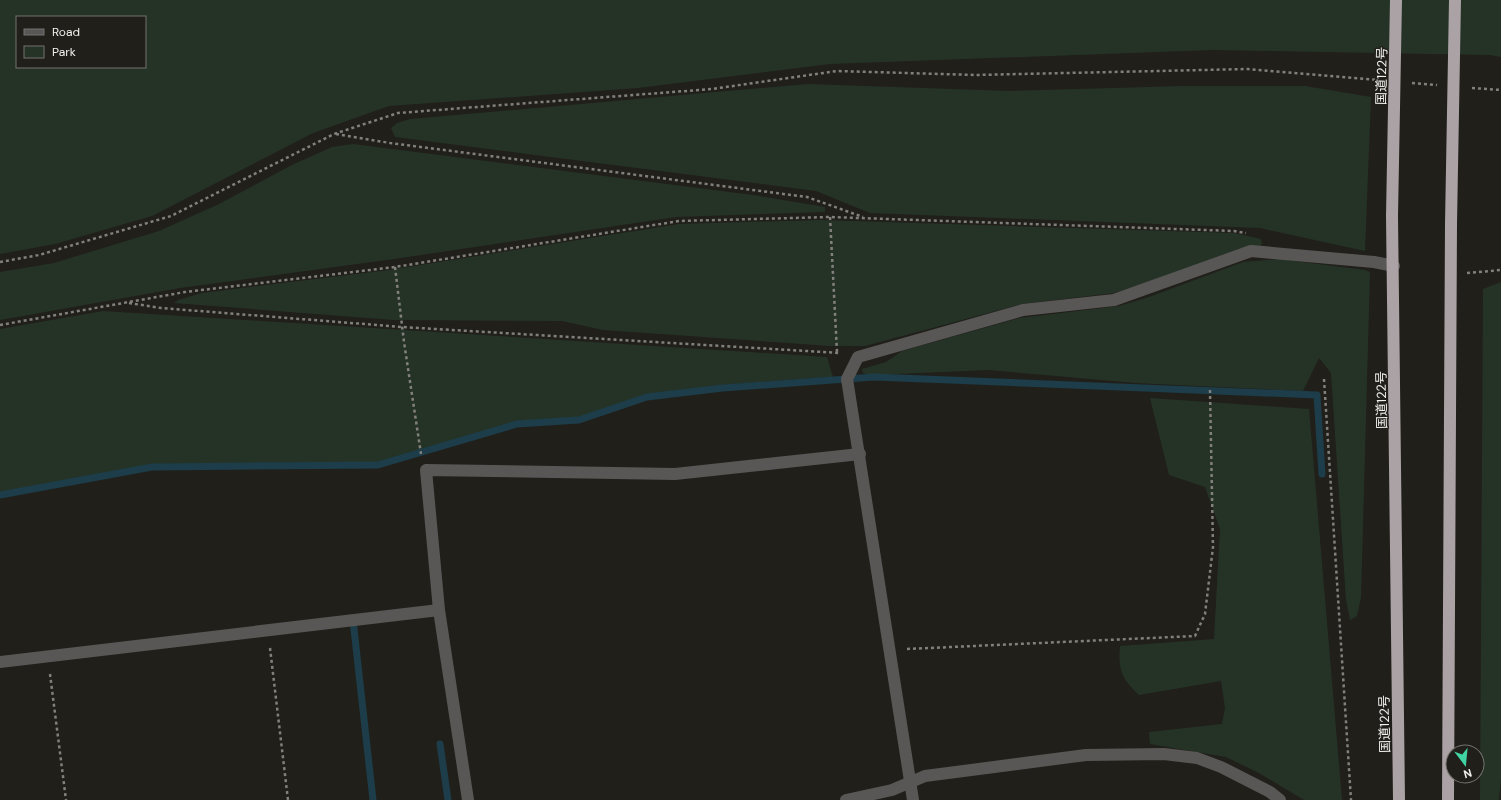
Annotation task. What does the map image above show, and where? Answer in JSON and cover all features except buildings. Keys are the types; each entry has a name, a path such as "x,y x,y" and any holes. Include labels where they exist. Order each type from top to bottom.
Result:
{"highway":[{"name":"国道122号","path":"1396,0 1392,216 1394,266 1399,800"},
{"path":"1448,800 1451,224 1455,0"}],"street":[{"path":"913,800 860,454 847,379 858,357 1023,310 1114,300 1251,251 1374,262 1394,266"},
{"path":"468,800 439,610 426,470 675,474 860,454"},
{"path":"0,662 439,610"},
{"path":"846,800 892,790 925,776 1086,755 1164,754 1197,758 1270,792 1280,800"}],"path":[{"path":"0,262 39,255 171,216 334,134 398,113 712,89 837,71 975,75 1248,69 1384,81"},
{"path":"1408,83 1439,85"},
{"path":"1470,88 1501,90"},
{"path":"334,134 390,143 807,197 866,218"},
{"path":"830,217 837,352"},
{"path":"0,325 185,292 395,267 679,221 830,217 1234,231 1248,234"},
{"path":"395,267 402,327 422,456"},
{"path":"1470,273 1501,270"},
{"path":"127,303 161,308 402,327 837,352 858,357"},
{"path":"1324,378 1351,800"},
{"path":"890,650 1195,636 1205,614 1213,547 1210,390"},
{"path":"268,630 288,800"},
{"path":"47,656 66,800"}],"green space":[{"path":"0,0 1501,0 1501,57 1490,55 1212,50 830,64 638,88 389,106 313,133 152,216 55,244 0,254"},
{"path":"808,84 1010,91 1183,86 1305,86 1371,97 1365,251 1260,228 870,213 816,191 395,137 391,128 397,123 410,119"},
{"path":"353,144 753,195 825,207 825,212 676,217 394,259 180,288 0,320 0,272 54,263 159,231 219,204 292,165 332,147"},
{"path":"821,220 1234,233 1261,239 1262,244 1259,247 1114,293 1022,304 865,346 830,346 603,330 562,321 393,320 174,303 178,300 202,293 389,270 679,224"},
{"path":"1279,259 1365,270 1370,272 1361,597 1357,616 1350,620 1346,600 1331,373 1319,358 1303,391 1136,383 989,370 870,375 863,373 862,369 886,362 902,351 1020,318 1119,306 1149,297 1243,262"},
{"path":"1501,282 1501,778 1499,800 1480,800 1480,784 1485,784 1485,744 1480,744 1483,289"},
{"path":"103,311 827,357 833,377 722,385 649,394 579,417 515,422 378,462 148,465 0,493 0,329"},
{"path":"1150,398 1309,409 1342,800 1304,800 1259,773 1226,757 1150,744 1149,732 1222,724 1225,708 1221,681 1139,695 1122,674 1120,646 1214,639 1220,529 1205,487 1169,475"}],"waterway":[{"path":"0,495 152,467 378,465 517,424 579,420 647,397 723,388 874,377 1317,395 1322,474"},
{"path":"353,620 373,800"},
{"path":"440,744 448,800"}]}
